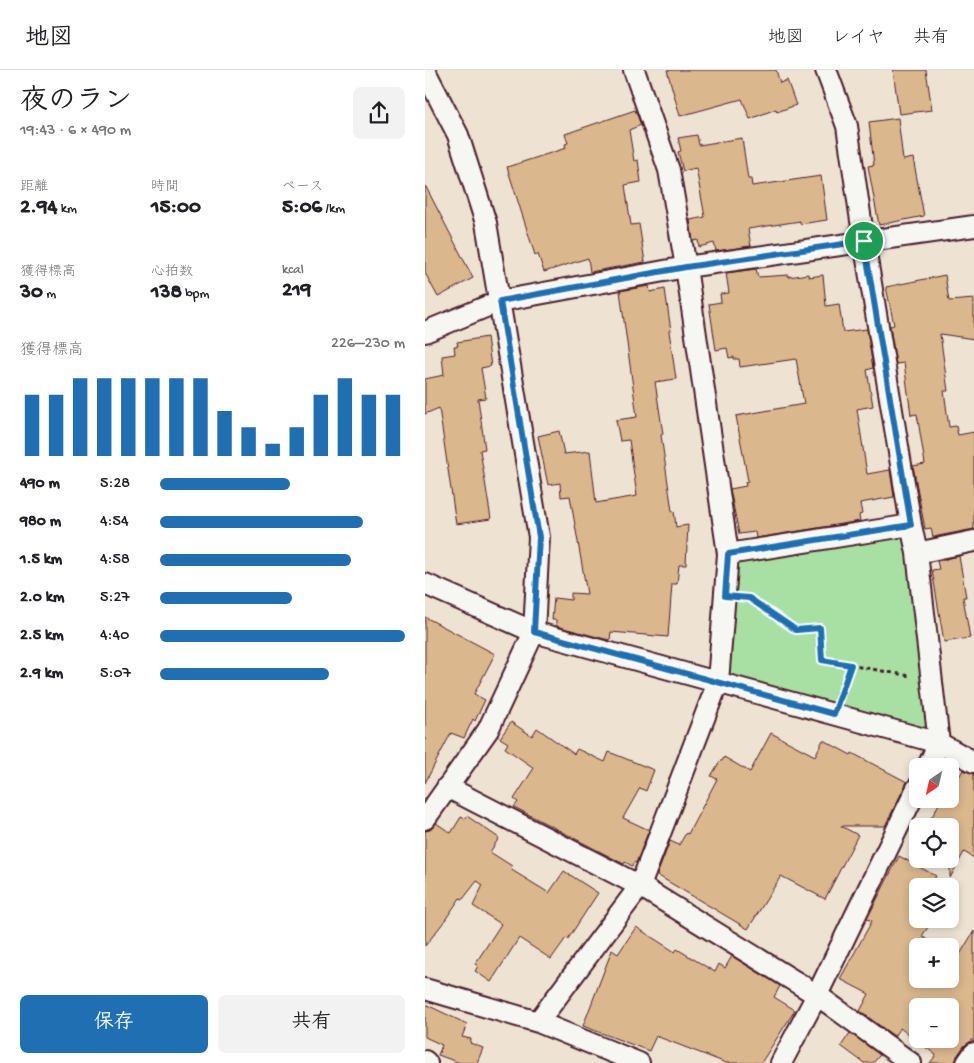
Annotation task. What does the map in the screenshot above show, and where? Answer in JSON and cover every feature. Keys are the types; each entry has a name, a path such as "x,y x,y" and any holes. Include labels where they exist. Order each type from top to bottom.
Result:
{"street":[{"path":"538,1022 640,886 717,682 728,554 686,267 669,170 634,70"},
{"path":"826,70 847,126 864,241 917,553 939,743 932,758"},
{"path":"425,71 458,135 486,223 539,537 534,632 488,730 425,819"},
{"path":"425,332 500,301 686,267 974,226"},
{"path":"728,554 911,525"},
{"path":"917,553 974,541"},
{"path":"425,584 534,632 939,743 974,762"},
{"path":"447,787 640,886 817,995 911,1063"},
{"path":"781,1063 817,995 909,805"},
{"path":"425,989 538,1022 639,1063"},
{"path":"967,1063 974,1053"}],"path":[{"path":"725,596 749,598 796,630 820,628 822,660 932,680"},
{"path":"834,714 851,665"}],"green space":[{"path":"911,525 931,733 727,674 735,553"}],"building":[{"path":"667,70 776,70 780,83 787,80 796,105 777,112 776,109 750,119 742,99 680,116"},
{"path":"893,70 926,70 932,110 899,114"},
{"path":"635,110 641,125 629,130 634,161 638,160 641,182 625,185 631,225 639,224 645,262 590,272 588,258 544,272 538,254 535,255 507,167 566,148 565,144 568,143 565,134"},
{"path":"898,118 903,160 913,158 924,216 879,225 868,166 874,165 869,122"},
{"path":"697,135 699,145 742,138 748,179 751,179 752,186 821,176 827,220 800,224 800,221 748,229 751,246 716,251 714,243 699,247 698,240 693,241 690,220 705,217 696,168 683,171 678,152 681,151 678,138"},
{"path":"425,185 473,278 438,297 425,273"},
{"path":"756,269 758,277 789,275 789,277 808,274 809,277 823,275 826,306 839,304 843,332 867,329 873,368 867,370 873,406 857,409 867,474 890,470 894,497 860,503 862,514 859,515 860,521 756,538 755,532 739,534 730,489 746,486 745,482 748,481 736,416 804,404 796,359 740,367 739,359 729,358 727,348 716,350 709,304 721,302 720,294 729,293 726,273"},
{"path":"945,275 949,301 974,299 974,339 940,334 948,391 944,391 949,427 956,426 958,435 974,432 974,529 933,537 931,528 925,529 913,466 925,464 917,414 911,415 904,363 896,364 890,326 894,325 886,287"},
{"path":"649,286 650,292 665,289 671,331 669,331 676,379 655,382 672,511 674,511 676,527 688,525 686,565 679,565 677,584 672,584 668,637 611,632 610,640 556,626 556,620 552,620 554,598 571,600 571,593 587,594 570,496 561,497 560,483 548,485 538,436 559,431 564,454 590,451 596,503 637,496 629,440 620,441 616,420 637,417 620,291"},
{"path":"487,337 491,366 481,368 486,398 478,399 485,449 480,450 491,519 456,524 439,408 425,414 425,379 444,375 442,356 455,354 454,346 458,346 457,342"},
{"path":"959,556 970,638 944,642 932,570 939,569 937,561"},
{"path":"425,617 495,654 474,694 485,700 475,721 473,719 464,738 451,733 425,783"},
{"path":"511,722 532,736 537,728 574,754 577,749 605,762 609,752 654,770 646,791 640,788 623,818 649,830 636,863 634,862 632,866 625,862 624,864 514,807 518,802 514,799 534,768 505,748 508,743 500,738"},
{"path":"771,733 815,756 823,740 907,782 885,826 841,826 858,835 825,899 781,876 748,929 657,875 670,841 679,845 686,833 688,834 717,779 711,776 720,761 724,757 750,772"},
{"path":"963,770 974,774 974,858 964,852 959,861 959,818 931,818 937,808 959,808 959,777"},
{"path":"467,816 499,838 490,852 512,866 510,869 549,893 564,871 598,893 568,939 566,938 551,959 519,938 491,982 475,971 478,966 475,964 501,924 473,906 483,885 477,881 463,899 460,898 425,946 425,831 430,830 436,823 451,833 461,817 465,819"},
{"path":"899,856 909,861 909,868 921,868 936,876 935,878 909,878 909,928 928,928 922,936 925,938 909,938 909,988 959,988 959,956 974,931 974,1039 964,1046 957,1056 955,1063 930,1063 936,1055 927,1048 959,1048 959,998 909,998 909,1035 900,1028 894,1036 860,1011 869,994 840,979 872,921 867,919"},
{"path":"950,868 955,868 950,878"},
{"path":"636,927 675,952 677,949 715,972 719,964 725,968 732,956 780,986 774,997 795,1010 761,1063 726,1063 656,1036 649,1051 583,1026 612,950 618,954"},
{"path":"425,1004 467,1024 462,1037 471,1039 470,1043 483,1048 477,1063 460,1063 438,1055 442,1045 425,1037"},
{"path":"850,1033 880,1055 873,1063 864,1063 841,1046"}],"route":[{"path":"864,241 911,525 728,554 725,596 749,598 796,630 820,628 822,660 851,665 834,714 534,632 539,537 500,301 686,267 864,241"}]}
